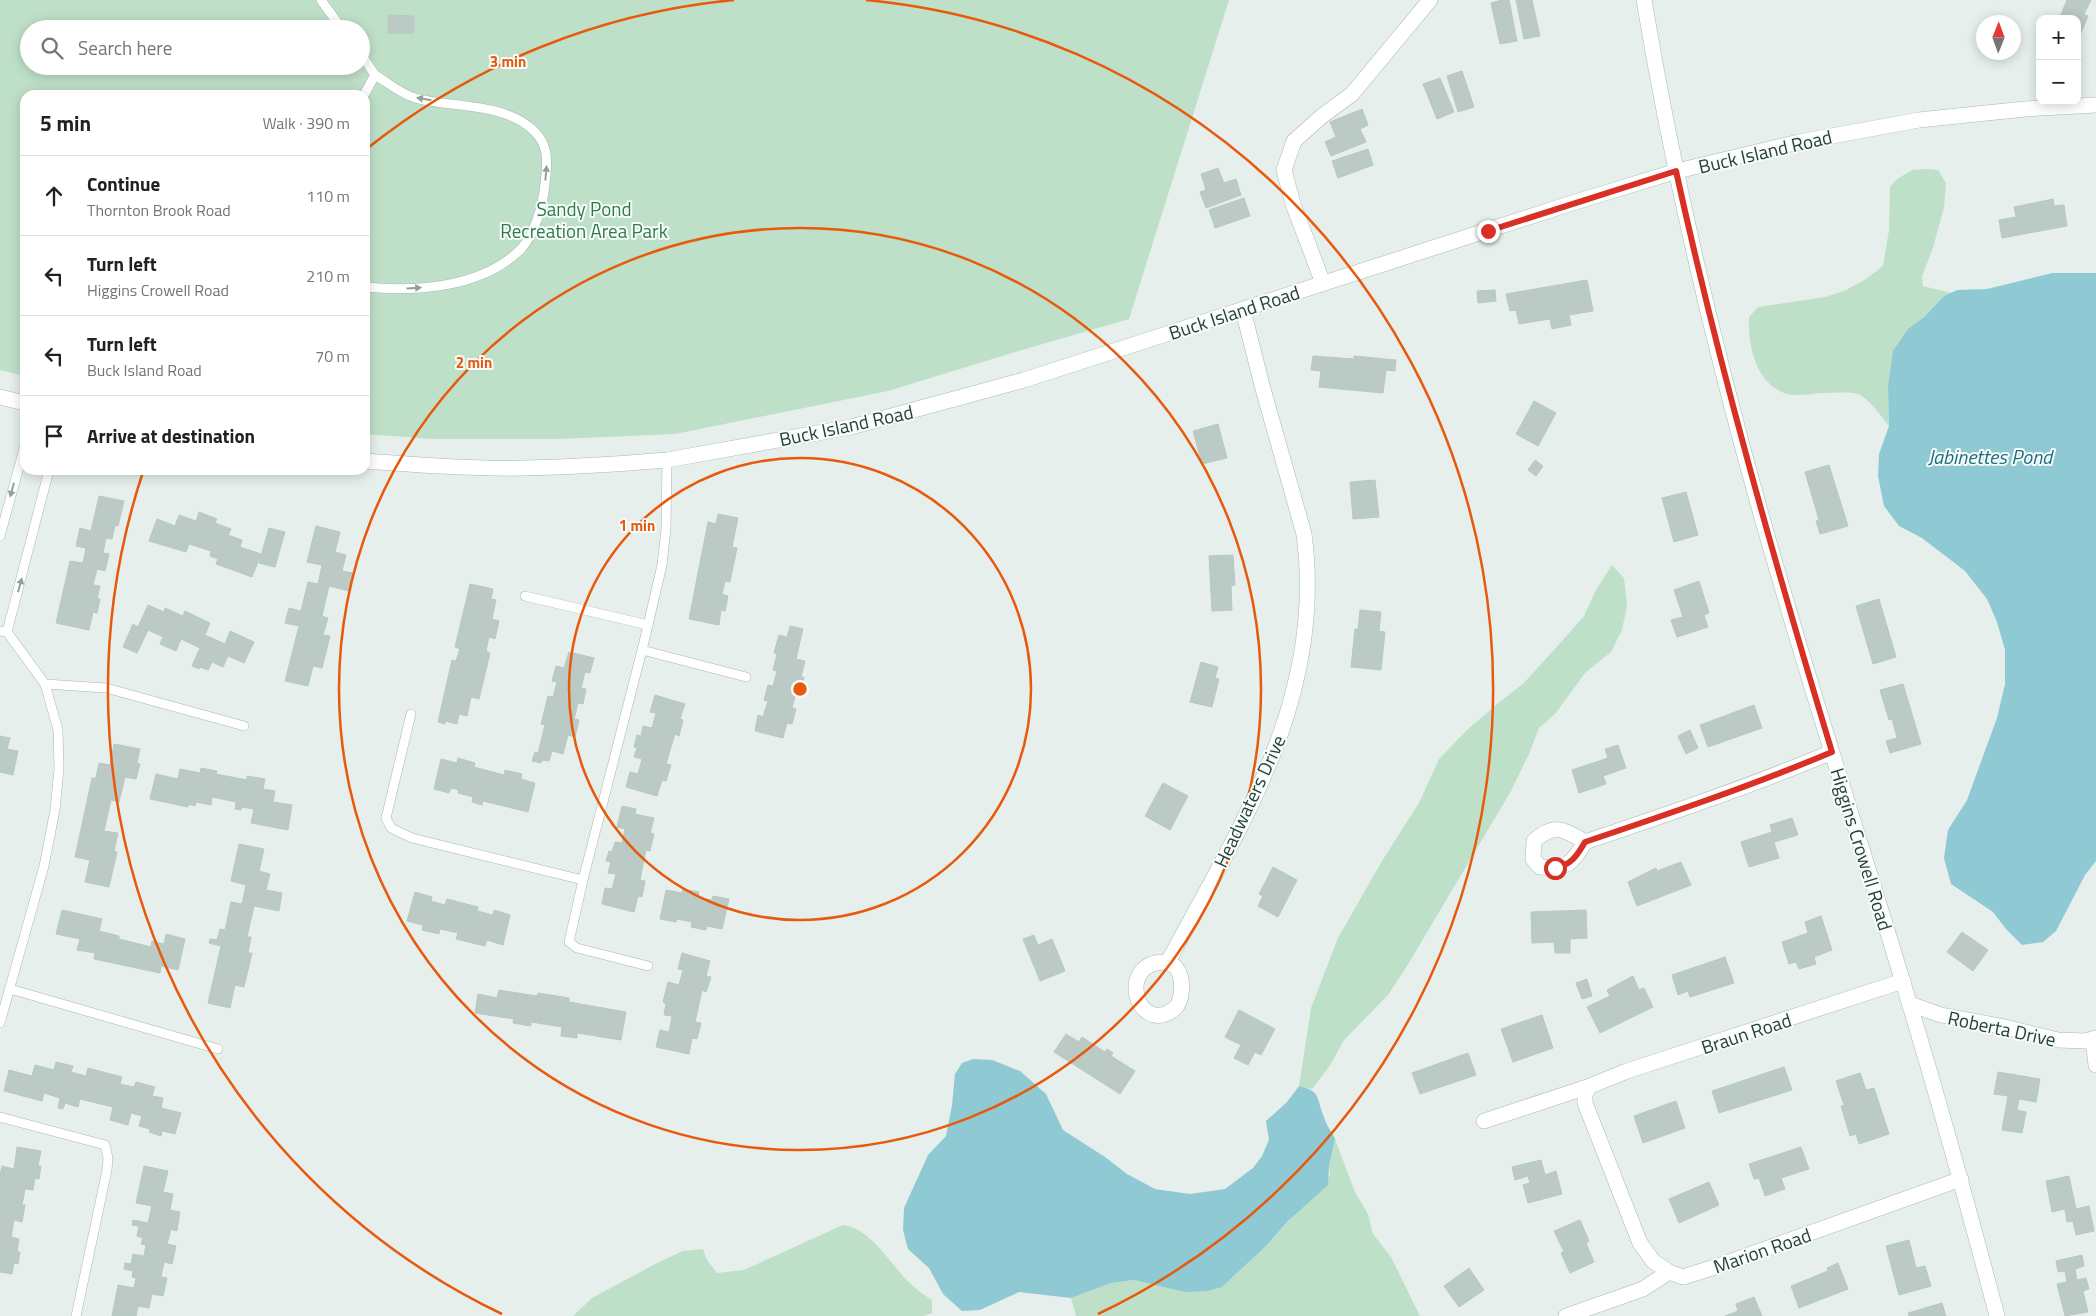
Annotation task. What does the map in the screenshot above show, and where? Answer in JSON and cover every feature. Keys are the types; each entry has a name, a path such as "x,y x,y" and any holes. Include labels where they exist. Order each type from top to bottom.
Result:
{"main road":[{"path":"1323,283 1293,204 1284,170 1294,141 1322,116 1352,94 1430,0"},
{"name":"Higgins Crowell Road","path":"1644,0 1655,66 1692,245 1729,391 1781,583 1910,1004 1961,1179 1997,1316"},
{"name":"Buck Island Road","path":"370,461 434,466 524,468 667,460 851,427 1024,380 1676,171 1799,142 1919,120 2025,109 2096,105"},
{"name":"Headwaters Drive","path":"1168,962 1260,786 1279,743 1300,669 1306,635 1308,558 1304,534 1263,389 1244,310"},
{"path":"0,397 20,402"},
{"path":"1585,842 1710,800 1832,752"},
{"name":"Braun Road","path":"1484,1121 1903,981"},
{"name":"Roberta Drive","path":"1910,1004 1941,1015 2005,1027 2058,1040 2086,1041 2094,1038"},
{"path":"2094,1038 2096,1065"},
{"path":"1566,1316 1643,1289 1669,1272 1653,1261 1640,1243 1585,1103 1586,1094 1590,1086"},
{"name":"Marion Road","path":"1669,1272 1683,1277 1961,1179"}],"lane":[{"path":"321,0 335,20"},
{"path":"370,68 375,75 413,97 497,112 518,121 534,131 546,148 547,166 544,195 538,219 521,249 506,261 487,271 458,282 419,288 370,287"},
{"path":"367,90 375,75"},
{"path":"648,966 577,948 569,942 642,650 664,547 667,460"},
{"path":"0,536 20,463"},
{"path":"0,1023 44,866 60,769 58,730 45,684 4,632 47,475"},
{"path":"525,596 648,625"},
{"path":"642,650 746,678"},
{"path":"45,684 106,688 244,726"},
{"path":"411,714 386,818 391,828 412,838 583,880"},
{"path":"10,989 218,1049"},
{"path":"0,1117 105,1145 108,1170 76,1316"}],"green space":[{"name":"Sandy Pond Recreation Area Park","path":"0,0 1229,0 1129,319 888,391 675,434 558,439 432,439 370,434 370,90 20,90 20,375 0,370"},
{"path":"1912,170 1938,170 1946,183 1944,207 1933,248 1922,276 1923,286 1951,293 1944,296 1924,317 1908,329 1888,386 1889,426 1876,409 1860,395 1821,393 1796,395 1787,394 1776,389 1767,382 1756,362 1750,339 1749,317 1758,307 1826,297 1846,290 1866,279 1883,266 1889,230 1890,187 1897,179"},
{"path":"1612,565 1624,578 1627,606 1622,630 1611,652 1585,673 1555,714 1539,728 1511,791 1388,995 1344,1040 1329,1067 1312,1089 1299,1086 1311,1008 1338,938 1382,861 1419,803 1439,759 1468,729 1524,683 1562,641 1584,616 1596,590"},
{"path":"1335,1139 1355,1192 1368,1214 1373,1234 1391,1257 1420,1316 1076,1316 1071,1298 1111,1283 1134,1280 1153,1284 1222,1287 1266,1246 1330,1175 1329,1166"},
{"path":"843,1225 854,1228 873,1241 905,1279 932,1300 932,1313 924,1316 573,1316 592,1298 683,1251 703,1249 707,1260 717,1273 744,1270"}],"water":[{"name":"Jabinettes Pond","path":"2052,273 2096,273 2096,861 2085,875 2056,931 2043,942 2022,945 1993,912 1951,884 1944,858 1948,830 1967,800 1997,718 2005,684 2005,650 1997,622 1987,599 1965,571 1922,538 1899,526 1884,506 1878,476 1879,454 1889,426 1888,386 1893,351 1908,329 1924,317 1944,296 1957,290 1987,289"},
{"path":"973,1059 992,1060 1020,1071 1046,1094 1063,1130 1105,1157 1127,1174 1155,1189 1190,1194 1225,1189 1253,1168 1262,1156 1269,1140 1266,1121 1287,1102 1299,1086 1306,1088 1315,1093 1325,1120 1335,1139 1329,1166 1328,1185 1289,1220 1266,1246 1222,1287 1207,1291 1185,1292 1134,1280 1111,1283 1071,1298 1019,1292 980,1310 962,1311 943,1294 929,1268 908,1249 903,1230 904,1208 928,1155 946,1136 955,1074 962,1063"}],"building":[{"path":"1509,0 1517,41 1500,44 1491,3"},
{"path":"1516,0 1532,0 1540,36 1524,39"},
{"path":"2067,0 2091,0 2084,14 2088,16 2081,33 2081,15 2061,15"},
{"path":"388,15 414,16 414,33 388,33"},
{"path":"1462,71 1474,107 1458,112 1447,76"},
{"path":"1440,78 1454,112 1437,119 1423,84"},
{"path":"1362,109 1368,125 1360,129 1366,142 1331,156 1325,142 1336,137 1330,122"},
{"path":"1368,149 1373,165 1338,178 1332,161"},
{"path":"1218,168 1224,183 1236,179 1241,195 1206,208 1200,192 1206,190 1201,174"},
{"path":"1244,198 1250,216 1215,228 1209,210"},
{"path":"2053,199 2054,206 2064,205 2067,226 2002,238 1999,220 2016,217 2014,207"},
{"path":"1587,280 1593,311 1569,315 1571,325 1552,329 1550,319 1519,324 1516,310 1510,311 1506,294"},
{"path":"1495,290 1496,301 1478,303 1477,291"},
{"path":"1313,356 1354,359 1354,356 1396,360 1395,371 1386,370 1383,393 1319,387 1321,371 1311,370"},
{"path":"1534,401 1556,413 1538,446 1516,434"},
{"path":"1218,424 1227,458 1202,464 1193,431"},
{"path":"1535,460 1543,466 1536,476 1528,470"},
{"path":"1829,465 1848,526 1820,534 1816,521 1819,520 1805,472"},
{"path":"1375,480 1379,517 1353,519 1350,482"},
{"path":"1686,492 1698,535 1674,542 1662,498"},
{"path":"99,496 124,501 118,526 115,525 112,539 106,538 103,553 109,554 105,571 97,569 93,585 100,586 97,599 100,599 97,613 93,612 89,630 56,623 70,561 83,563 86,548 76,546 80,528 91,531"},
{"path":"199,512 217,519 215,523 231,529 228,535 242,540 240,547 261,554 252,577 216,564 218,559 210,556 211,551 189,544 186,552 149,541 157,519 175,526 179,515 196,521"},
{"path":"718,514 738,518 732,547 737,548 730,582 725,581 722,594 728,596 725,611 721,610 719,625 689,619 708,522 716,524"},
{"path":"316,526 340,532 335,552 346,555 342,571 353,573 349,591 329,586 322,616 328,618 323,635 330,636 322,668 313,666 308,686 285,681 299,626 285,623 289,608 301,611 308,582 318,584 322,565 307,562"},
{"path":"269,528 285,532 275,567 259,563"},
{"path":"1233,555 1235,585 1231,586 1232,610 1212,611 1209,556"},
{"path":"1699,581 1709,613 1704,615 1708,627 1677,637 1671,620 1683,617 1674,590"},
{"path":"470,584 493,589 491,599 496,600 492,619 499,621 495,639 489,637 486,651 490,653 479,699 471,697 467,716 459,714 457,724 445,721 445,724 438,722 452,660 456,661 460,649 455,647"},
{"path":"1879,599 1896,657 1873,664 1856,606"},
{"path":"148,605 164,612 165,608 183,616 185,611 210,623 205,635 225,644 230,631 254,642 244,663 228,656 223,667 212,662 208,670 192,666 200,648 181,639 176,651 160,644 163,637 148,630 137,653 123,647 133,624 138,627"},
{"path":"1360,610 1381,612 1379,631 1385,632 1381,670 1351,667 1355,629 1358,629"},
{"path":"790,626 803,629 796,659 805,661 801,677 804,677 800,694 796,693 792,708 796,709 792,724 787,723 783,738 755,731 758,715 763,717 768,701 764,700 768,685 773,686 777,671 773,670 777,654 774,653 779,635 787,637"},
{"path":"569,652 594,658 590,673 585,672 581,688 586,689 583,704 578,703 574,719 579,720 575,737 568,735 563,754 552,751 549,761 542,760 541,763 532,761 535,752 538,753 545,725 541,724 548,696 553,697 557,682 552,681 556,666 564,668"},
{"path":"1201,662 1218,667 1215,678 1219,679 1212,707 1190,702"},
{"path":"1903,684 1921,744 1890,753 1886,741 1897,738 1892,719 1889,720 1880,690"},
{"path":"655,695 685,704 680,719 683,720 679,736 675,734 666,764 671,765 666,781 662,780 657,796 626,787 630,772 638,774 642,759 634,757 637,748 634,747 637,735 641,736 643,726 652,728 656,713 650,712"},
{"path":"1754,705 1762,728 1708,747 1700,725"},
{"path":"1690,730 1698,748 1686,754 1678,736"},
{"path":"0,736 10,738 7,749 18,751 13,775 0,772"},
{"path":"114,744 140,749 137,763 140,764 136,779 125,777 119,802 111,800 104,831 118,833 114,851 117,852 109,887 85,882 90,860 75,857 92,778 96,778 99,763 110,765"},
{"path":"1618,745 1626,768 1603,776 1606,784 1579,793 1572,770 1608,758 1605,749"},
{"path":"458,758 475,763 474,767 504,775 505,770 522,774 521,779 535,783 528,812 483,801 482,805 472,802 473,797 458,793 459,790 451,788 449,793 434,789 441,759 457,763"},
{"path":"201,768 217,771 216,774 247,780 247,776 265,779 263,789 275,791 273,802 292,805 288,830 251,823 254,809 242,807 241,810 235,809 236,802 212,797 211,805 196,802 195,806 189,804 188,807 150,799 156,774 178,779 180,769 200,773"},
{"path":"1163,783 1188,796 1170,830 1145,816"},
{"path":"622,806 636,809 635,814 654,818 650,833 654,834 650,851 646,850 640,880 645,881 642,897 638,896 634,912 602,904 605,888 612,889 616,874 608,873 611,862 606,861 609,851 612,852 615,842 622,843 625,829 617,827"},
{"path":"1792,818 1798,835 1774,842 1779,858 1749,867 1741,842 1772,832 1770,825"},
{"path":"239,844 264,849 259,871 270,874 266,890 282,893 279,911 254,906 247,937 251,937 248,953 252,953 244,987 235,985 230,1008 208,1003 221,946 209,943 210,939 217,940 220,929 225,930 231,902 242,904 246,885 231,881"},
{"path":"1681,862 1691,885 1637,906 1628,882 1656,868 1657,871"},
{"path":"1273,867 1297,880 1278,917 1258,906 1263,896 1259,894"},
{"path":"683,889 699,892 698,897 712,900 713,896 729,899 722,929 707,926 706,930 691,927 692,922 677,919 676,922 660,919 666,890 682,893"},
{"path":"415,892 432,897 431,901 445,905 447,899 478,907 477,911 493,915 494,910 510,915 503,945 487,940 485,946 456,939 458,933 440,929 439,934 422,930 423,925 407,921"},
{"path":"62,910 102,919 99,931 119,936 119,939 151,947 152,941 164,944 166,934 185,939 178,970 161,966 160,973 94,959 95,953 77,950 80,939 56,934"},
{"path":"1586,910 1587,938 1570,939 1570,953 1555,953 1554,942 1532,943 1531,912"},
{"path":"1821,916 1832,950 1814,957 1816,964 1799,969 1796,962 1789,964 1782,942 1808,933 1805,922"},
{"path":"1962,932 1988,950 1973,971 1947,952"},
{"path":"1034,935 1038,945 1052,939 1065,971 1040,981 1023,939"},
{"path":"682,953 710,961 706,976 711,977 706,992 702,990 695,1022 701,1023 697,1039 692,1038 689,1054 656,1047 660,1030 669,1032 672,1016 664,1015 666,1004 663,1002 668,982 679,985 683,970 678,969"},
{"path":"1725,957 1734,983 1690,997 1688,991 1678,995 1672,975"},
{"path":"1633,976 1639,990 1644,988 1653,1007 1600,1033 1587,1007 1610,996 1607,990"},
{"path":"1587,979 1592,996 1582,999 1576,983"},
{"path":"499,990 537,996 538,993 569,998 569,1002 626,1012 621,1040 577,1033 577,1038 561,1036 562,1027 531,1022 531,1026 513,1023 514,1019 475,1013 478,994 497,998"},
{"path":"1239,1010 1275,1029 1261,1055 1255,1052 1248,1065 1234,1058 1241,1045 1225,1037"},
{"path":"1542,1015 1553,1048 1513,1062 1501,1029"},
{"path":"1066,1034 1079,1042 1082,1037 1105,1052 1107,1049 1113,1053 1111,1056 1135,1071 1120,1094 1054,1052"},
{"path":"1468,1053 1476,1075 1420,1094 1412,1073"},
{"path":"56,1062 73,1066 71,1072 86,1076 88,1068 122,1077 120,1084 134,1087 136,1082 155,1087 152,1096 163,1098 161,1108 181,1113 175,1134 162,1131 161,1136 149,1132 150,1129 139,1126 142,1116 131,1113 128,1125 110,1120 113,1107 80,1099 78,1107 65,1103 63,1109 58,1108 60,1098 44,1093 42,1101 4,1091 9,1070 32,1076 35,1065 54,1070"},
{"path":"1784,1067 1792,1090 1719,1113 1712,1091"},
{"path":"1998,1072 2040,1079 2036,1102 2019,1099 2017,1110 2026,1112 2022,1133 2002,1130 2008,1096 1994,1094"},
{"path":"1860,1073 1866,1090 1874,1088 1889,1134 1859,1144 1856,1134 1850,1136 1841,1106 1844,1105 1836,1081"},
{"path":"1676,1101 1685,1128 1643,1143 1634,1116"},
{"path":"17,1147 41,1151 38,1166 41,1166 39,1179 35,1178 33,1190 25,1189 22,1205 25,1205 22,1222 14,1220 11,1237 19,1239 17,1252 20,1252 18,1264 14,1263 12,1274 0,1272 0,1175 2,1166 14,1169"},
{"path":"1801,1147 1809,1169 1781,1178 1785,1189 1765,1196 1759,1178 1754,1179 1749,1164"},
{"path":"1541,1160 1545,1175 1556,1171 1562,1194 1528,1203 1523,1185 1530,1183 1528,1176 1515,1180 1512,1167"},
{"path":"144,1166 168,1171 163,1192 173,1194 170,1210 180,1212 177,1231 171,1229 167,1244 176,1246 172,1264 164,1262 161,1277 167,1278 163,1296 152,1294 149,1308 138,1306 136,1316 112,1316 118,1285 134,1288 136,1278 132,1277 133,1271 124,1269 125,1263 131,1264 133,1254 144,1256 146,1245 141,1244 143,1238 137,1236 139,1226 132,1225 133,1220 148,1223 152,1206 136,1203"},
{"path":"2069,1176 2076,1209 2089,1206 2094,1231 2076,1235 2073,1221 2067,1222 2065,1209 2052,1212 2046,1181"},
{"path":"1709,1182 1719,1205 1679,1223 1669,1199"},
{"path":"1580,1220 1589,1241 1586,1243 1594,1262 1570,1273 1561,1253 1564,1252 1554,1231"},
{"path":"1909,1240 1916,1268 1925,1266 1931,1286 1899,1295 1886,1246"},
{"path":"2082,1255 2084,1266 2075,1269 2077,1280 2086,1278 2089,1289 2083,1291 2088,1312 2065,1316 2057,1284 2067,1282 2065,1271 2058,1272 2056,1261"},
{"path":"1838,1263 1848,1289 1799,1308 1791,1286 1828,1271 1827,1268"},
{"path":"1469,1268 1484,1290 1459,1307 1444,1286"},
{"path":"1754,1297 1762,1316 1725,1316 1738,1311 1736,1304"},
{"path":"1942,1303 1946,1316 1909,1316 1908,1313"}],"route":[{"path":"1488,231 1676,171 1692,245 1729,391 1781,583 1832,752 1693,806 1585,842 1575,858 1565,866 1555,868"}]}
